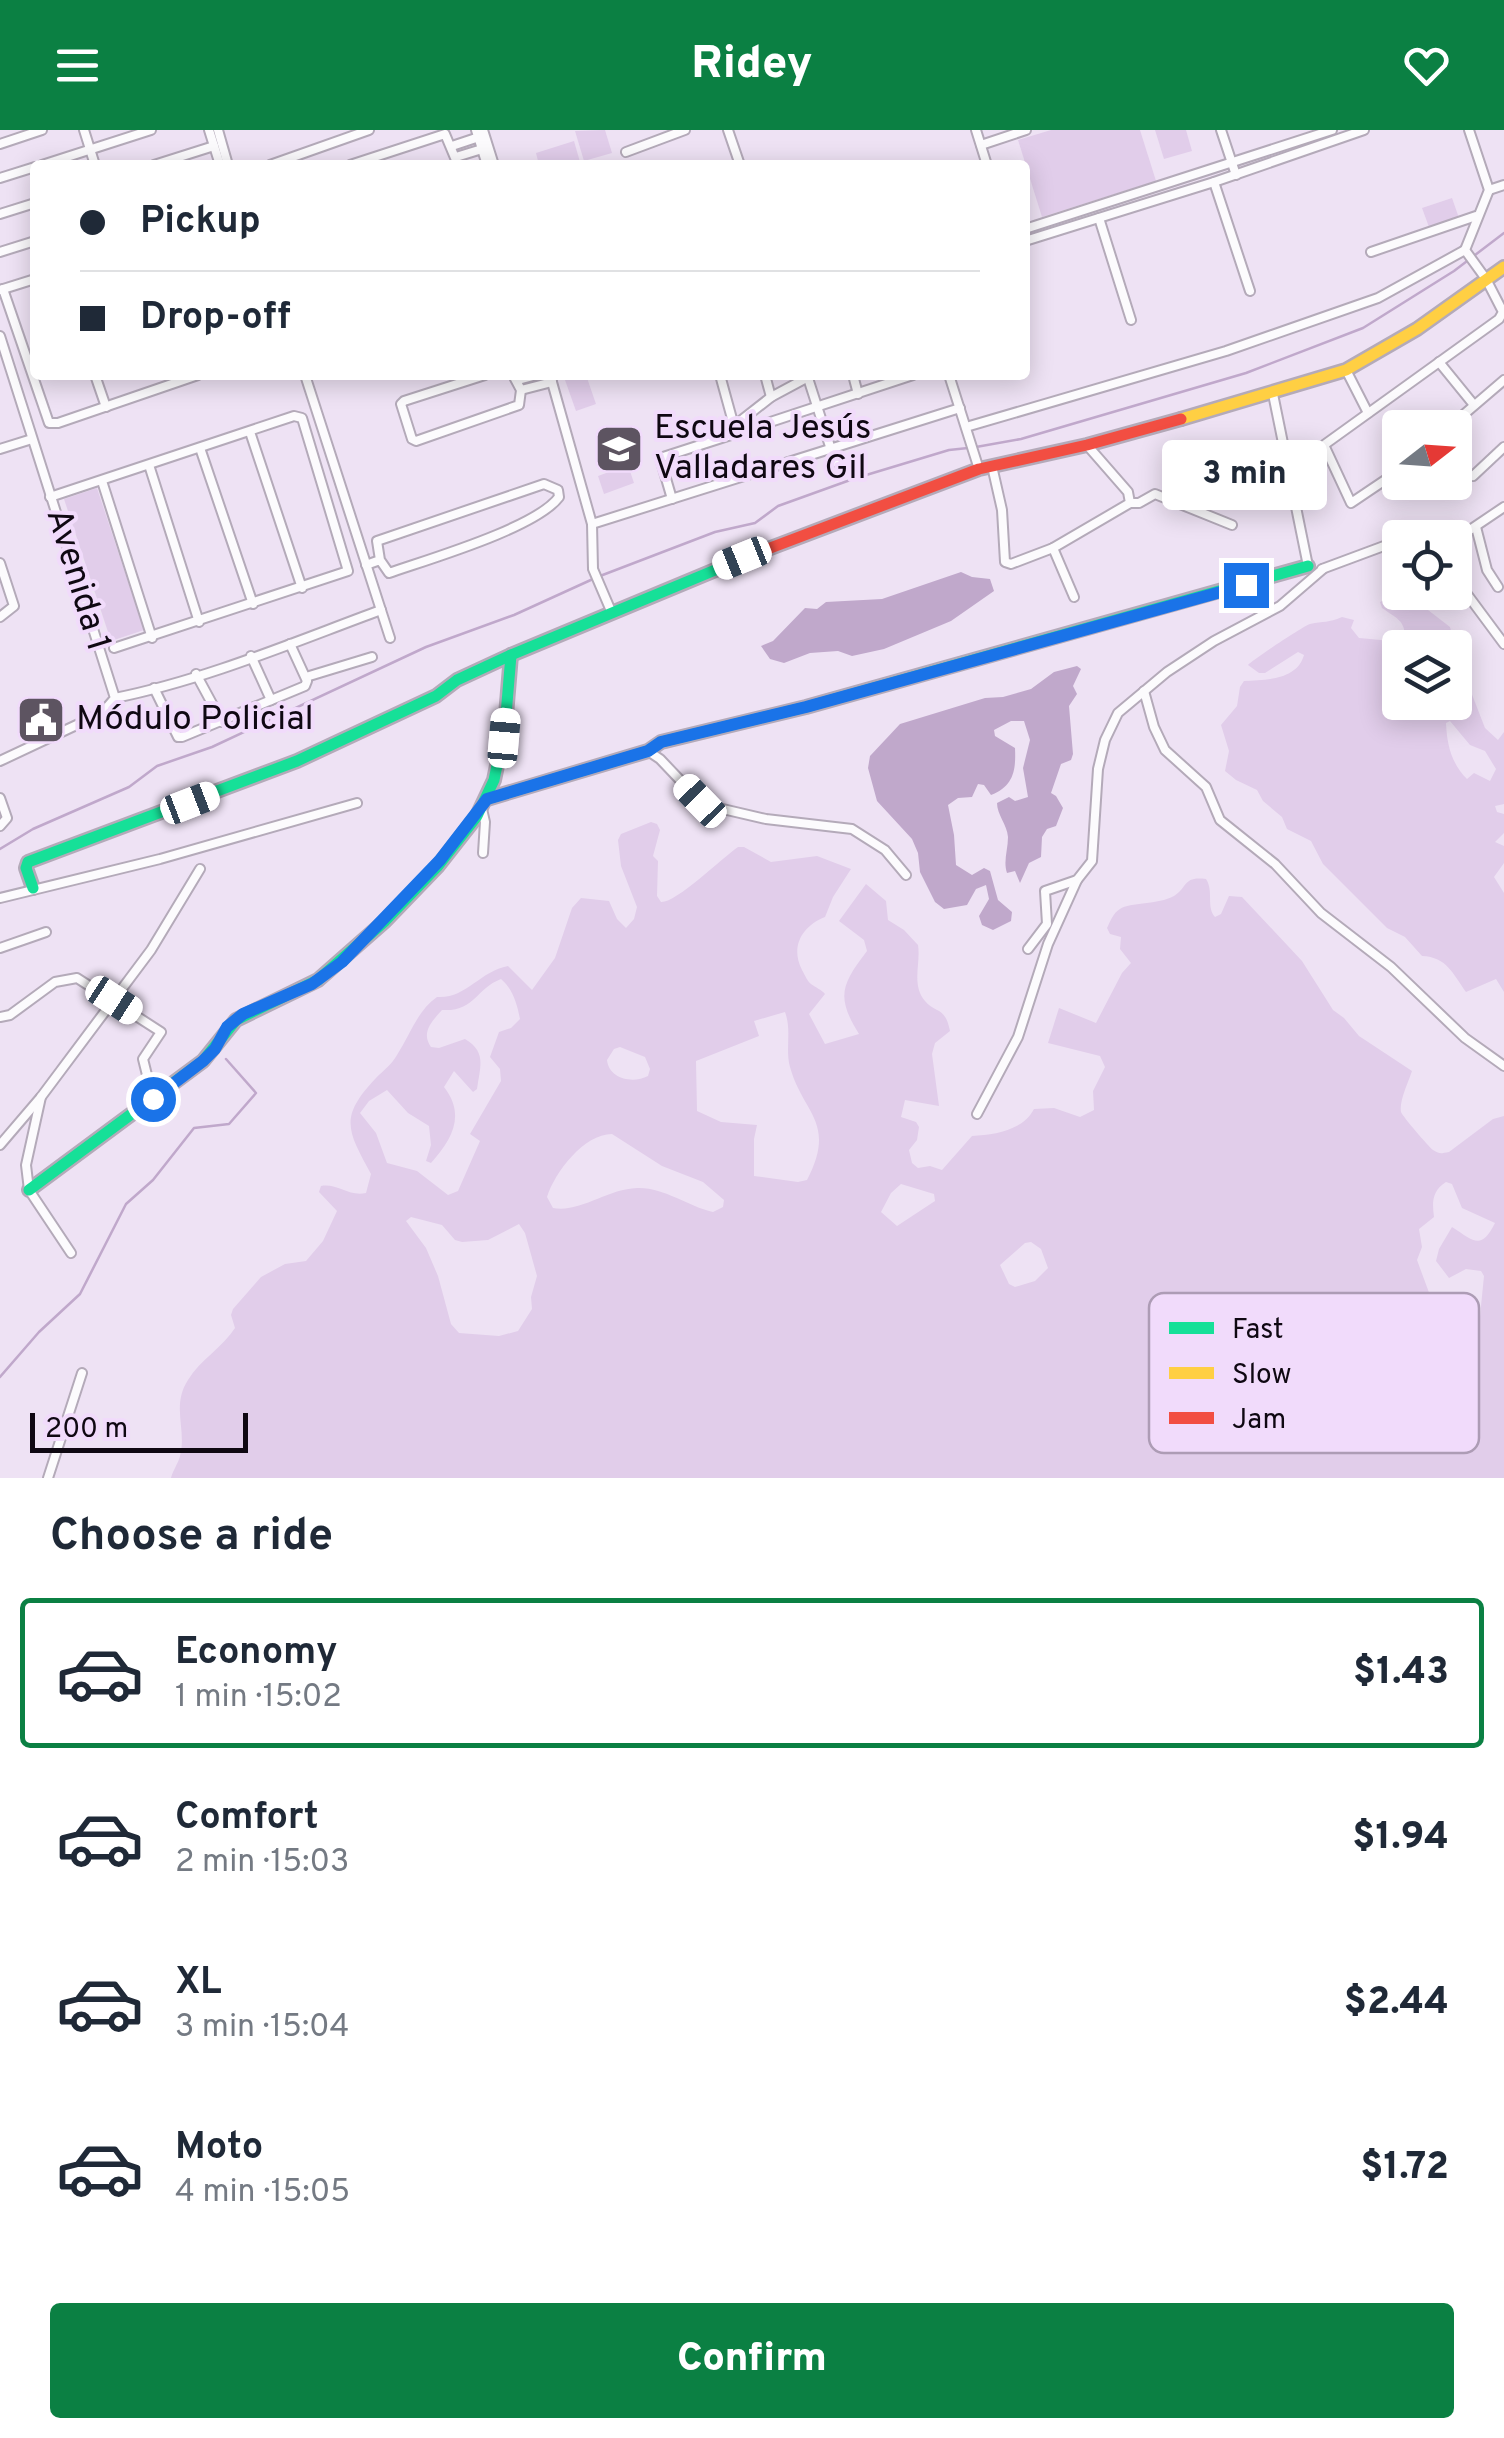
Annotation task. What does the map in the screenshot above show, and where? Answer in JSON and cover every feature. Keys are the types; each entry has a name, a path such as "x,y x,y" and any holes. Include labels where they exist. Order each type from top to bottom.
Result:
{"street":[{"path":"0,144 42,130"},
{"path":"84,130 93,160"},
{"path":"58,160 151,130"},
{"path":"209,130 218,160"},
{"path":"218,130 227,160"},
{"path":"282,160 348,133 369,130"},
{"path":"626,152 685,130"},
{"path":"728,130 738,160"},
{"path":"976,130 986,160"},
{"path":"981,145 1026,130"},
{"path":"1222,130 1236,174"},
{"path":"1030,227 1332,130"},
{"path":"1030,239 1364,130"},
{"path":"967,430 1226,351 1378,298 1466,252 1476,216 1489,190 1469,130"},
{"path":"452,146 479,132"},
{"path":"479,132 488,160"},
{"path":"479,132 489,160"},
{"path":"365,160 445,134 457,160"},
{"path":"170,160 214,146"},
{"path":"459,160 482,150"},
{"path":"0,178 30,169"},
{"path":"1214,182 1250,291"},
{"path":"1489,190 1504,186"},
{"path":"0,214 30,205"},
{"path":"1370,252 1476,216"},
{"path":"1100,218 1132,320"},
{"path":"0,252 30,243"},
{"path":"1382,482 1351,503 1324,445 1499,319 1504,311 1466,252"},
{"path":"33,888 26,868 28,862 297,761 387,721 436,696 457,680 610,610 982,466 1088,445 1346,370 1417,330 1484,276 1504,267"},
{"path":"30,280 2,290 30,369"},
{"name":"Avenida 1","path":"0,336 114,698 102,713 0,761"},
{"path":"1439,362 1474,405"},
{"path":"1346,370 1368,413"},
{"path":"34,380 49,423 183,380"},
{"path":"97,380 106,407"},
{"path":"164,380 166,386"},
{"path":"306,380 390,638"},
{"path":"469,380 401,404 412,439 416,441 519,405 517,382"},
{"path":"552,380 592,524 593,569 610,610"},
{"path":"721,380 732,430"},
{"path":"766,380 771,397"},
{"path":"732,430 771,397 802,380"},
{"path":"810,380 835,462"},
{"path":"854,380 858,394"},
{"path":"672,499 660,458 732,430 899,380"},
{"path":"951,380 967,430 1002,510 1007,564 1053,548 1130,503 1139,503 1155,494 1232,526"},
{"path":"1468,410 1504,380"},
{"path":"1273,394 1308,566"},
{"path":"592,524 960,408"},
{"path":"50,498 294,416 302,418 348,567 344,574 114,648"},
{"path":"250,432 302,588"},
{"path":"0,449 32,439"},
{"path":"1088,445 1128,492 1130,503"},
{"path":"200,448 253,604"},
{"path":"1473,476 1504,448"},
{"path":"149,465 200,622"},
{"path":"102,480 152,638"},
{"path":"558,490 552,505 521,523 466,545 389,573 380,560 378,541 544,484 558,490 580,482"},
{"path":"1472,529 1504,507"},
{"path":"1476,527 1488,570 1498,587"},
{"path":"978,1114 1018,1037 1048,944 1077,880 1092,860 1098,769 1105,740 1118,713 1214,641 1280,606 1323,569 1382,547"},
{"path":"1053,548 1074,597"},
{"path":"366,565 380,560"},
{"path":"0,563 14,606 0,616"},
{"path":"484,804 514,789 648,751 661,742 806,707 1308,566 1323,569"},
{"path":"1472,601 1504,644"},
{"path":"114,698 290,644 381,610"},
{"path":"154,688 178,737 305,686 306,677 290,644"},
{"path":"29,1190 203,1061 227,1027 243,1014 312,984 342,962 440,860 484,804 495,776 504,738 511,654"},
{"path":"251,656 271,700"},
{"path":"306,677 372,657"},
{"path":"196,674 222,722"},
{"path":"1144,691 1165,750 1206,787 1220,820 1276,864 1321,913 1391,967 1465,1038 1504,1066"},
{"path":"648,751 710,806 766,819 852,829 886,850 906,874"},
{"path":"495,776 514,789"},
{"path":"0,798 7,818 0,826"},
{"path":"0,898 160,859 356,803"},
{"path":"482,852 484,804"},
{"path":"0,1145 41,1097 151,950 200,868"},
{"path":"1028,950 1047,924 1045,891 1077,880"},
{"path":"0,948 46,932"},
{"path":"0,1017 10,1015 55,982 71,978 87,981 161,1032 142,1059 153,1099"},
{"path":"41,1097 26,1165 29,1190 71,1253"},
{"path":"48,1478 82,1373"}],"shaded area":[{"path":"605,130 612,153 584,160 575,131"},
{"path":"1051,130 1140,130 1156,181 1042,217 1030,178 1030,160 1024,160 1018,140"},
{"path":"1155,130 1186,130 1192,151 1164,159"},
{"path":"574,141 579,160 538,160 536,153"},
{"path":"1452,198 1459,218 1429,227 1422,208"},
{"path":"565,380 588,380 596,404 576,411"},
{"path":"628,465 634,483 604,494 598,476"},
{"path":"97,488 144,630 111,641 64,499"},
{"path":"961,572 990,579 994,591 951,621 884,649 852,656 838,651 810,653 784,663 770,659 761,646 773,641 805,608 817,609 826,602 882,599"},
{"path":"1385,610 1428,610 1451,630 1404,630 1395,616"},
{"path":"1342,617 1354,620 1351,628 1359,638 1382,640 1382,720 1472,720 1472,694 1485,728 1498,740 1504,732 1504,804 1495,806 1497,812 1504,814 1504,833 1495,842 1504,846 1504,863 1494,877 1504,893 1504,992 1496,979 1466,992 1443,963 1422,956 1405,937 1387,928 1323,864 1311,841 1287,829 1282,817 1263,801 1257,790 1225,771 1229,751 1221,725 1237,706 1244,681 1288,674 1304,655 1298,652 1265,673 1248,665 1310,624","holes":["1450,721 1470,745 1485,751 1496,769 1490,781 1474,773 1467,779 1457,766 1446,723"]},
{"path":"1077,666 1081,669 1073,686 1077,694 1069,706 1073,754 1071,760 1061,764 1051,793 1063,808 1056,826 1047,829 1042,837 1041,857 1029,863 1020,883 1015,871 1007,873 1008,837 997,803 1009,797 1015,801 1028,797 1023,768 1030,740 1024,721 1011,721 994,730 995,736 1015,748 1014,770 1005,787 991,795 984,785 978,784 972,797 958,798 948,805 956,865 972,875 984,868 990,871 998,900 1012,912 1011,921 993,930 982,925 979,916 989,899 986,885 976,889 967,905 944,909 935,902 920,872 912,839 877,801 868,768 870,756 900,724 985,698 1031,689 1054,672"},
{"path":"651,822 657,824 660,830 653,856 658,861 657,896 661,902 687,888 738,847 771,862 817,856 851,869 825,917 804,932 798,945 806,978 825,994 809,1014 825,1044 859,1034 847,1010 845,991 867,951 864,940 839,921 866,884 886,901 888,920 918,945 917,981 921,995 943,1014 950,1031 935,1043 932,1054 939,1106 905,1100 901,1117 919,1127 917,1140 909,1150 912,1163 918,1168 942,1170 972,1136 1008,1130 1023,1122 1034,1109 1054,1108 1080,1117 1094,1110 1093,1091 1105,1067 1100,1056 1048,1043 1059,1008 1096,1023 1131,963 1120,949 1121,937 1110,934 1107,928 1118,911 1167,899 1199,878 1206,879 1215,917 1221,914 1229,896 1242,897 1302,961 1333,1010 1359,1036 1412,1071 1401,1112 1433,1150 1449,1152 1493,1119 1504,1116 1504,1478 171,1478 182,1446 183,1390 193,1373 235,1328 233,1309 261,1277 285,1264 306,1261 323,1241 337,1211 319,1192 321,1186 366,1193 371,1174 351,1125 356,1104 364,1092 393,1061 419,1016 437,997 456,994 508,966 532,990 555,958 572,908 581,898 609,901 626,928 637,907 621,866 621,834","holes":["501,979 516,1002 520,1019 499,1032 490,1057 500,1069 501,1081 470,1134 480,1141 458,1191 448,1195 417,1171 387,1163 376,1133 360,1113 369,1101 387,1090 408,1113 429,1126 431,1145 426,1161 431,1163 454,1127 454,1107 444,1087 454,1071 473,1092 477,1089 480,1061 477,1049 465,1039 431,1047 427,1032 442,1010 468,1004","785,1012 790,1067 818,1131 819,1144 807,1180 754,1176 757,1125 721,1122 697,1111 696,1061 759,1036 754,1021","620,1047 645,1057 650,1069 648,1076 636,1080 617,1076 607,1060","612,1134 662,1166 703,1182 724,1200 723,1207 713,1212 657,1190 637,1188 573,1207 553,1208 547,1197 557,1177 581,1147","901,1184 934,1194 935,1201 897,1226 881,1212","411,1217 442,1225 455,1240 462,1242 488,1240 519,1224 537,1276 532,1309 518,1331 499,1336 459,1333 451,1324 426,1248 406,1221","1031,1242 1041,1249 1048,1268 1035,1281 1015,1287 1009,1284 1000,1265"]}],"waterway":[{"path":"976,447 1021,439 1246,373 1363,328 1454,271 1504,233"},
{"path":"600,576 715,532 755,523 778,506 853,479 949,450 968,448"},
{"path":"0,849 33,829 129,787 157,766 212,747 426,647 514,615 593,579"},
{"path":"0,1377 39,1332 80,1294 126,1204 153,1180 194,1128 229,1124 256,1093 226,1059"}],"traffic: fast":[{"path":"33,888 26,868 28,862 297,761 436,696 457,680 511,655 744,558"},
{"path":"487,799 648,751 661,742 806,707 1308,566"},
{"path":"29,1190 203,1061 236,1020 318,980 385,921 437,867 477,816 494,780 505,727 511,655"}],"traffic: slow":[{"path":"1181,419 1346,370 1417,329 1504,267"}],"traffic: jam":[{"path":"744,558 979,469 1181,419"}],"place":[{"name":"Escuela Jesús Valladares Gil","path":"619,449"},
{"name":"Módulo Policial","path":"41,720"}],"route":[{"path":"153,1099 203,1061 227,1027 243,1014 312,984 342,962 440,860 487,799 648,751 661,742 806,707 1246,585"}]}
